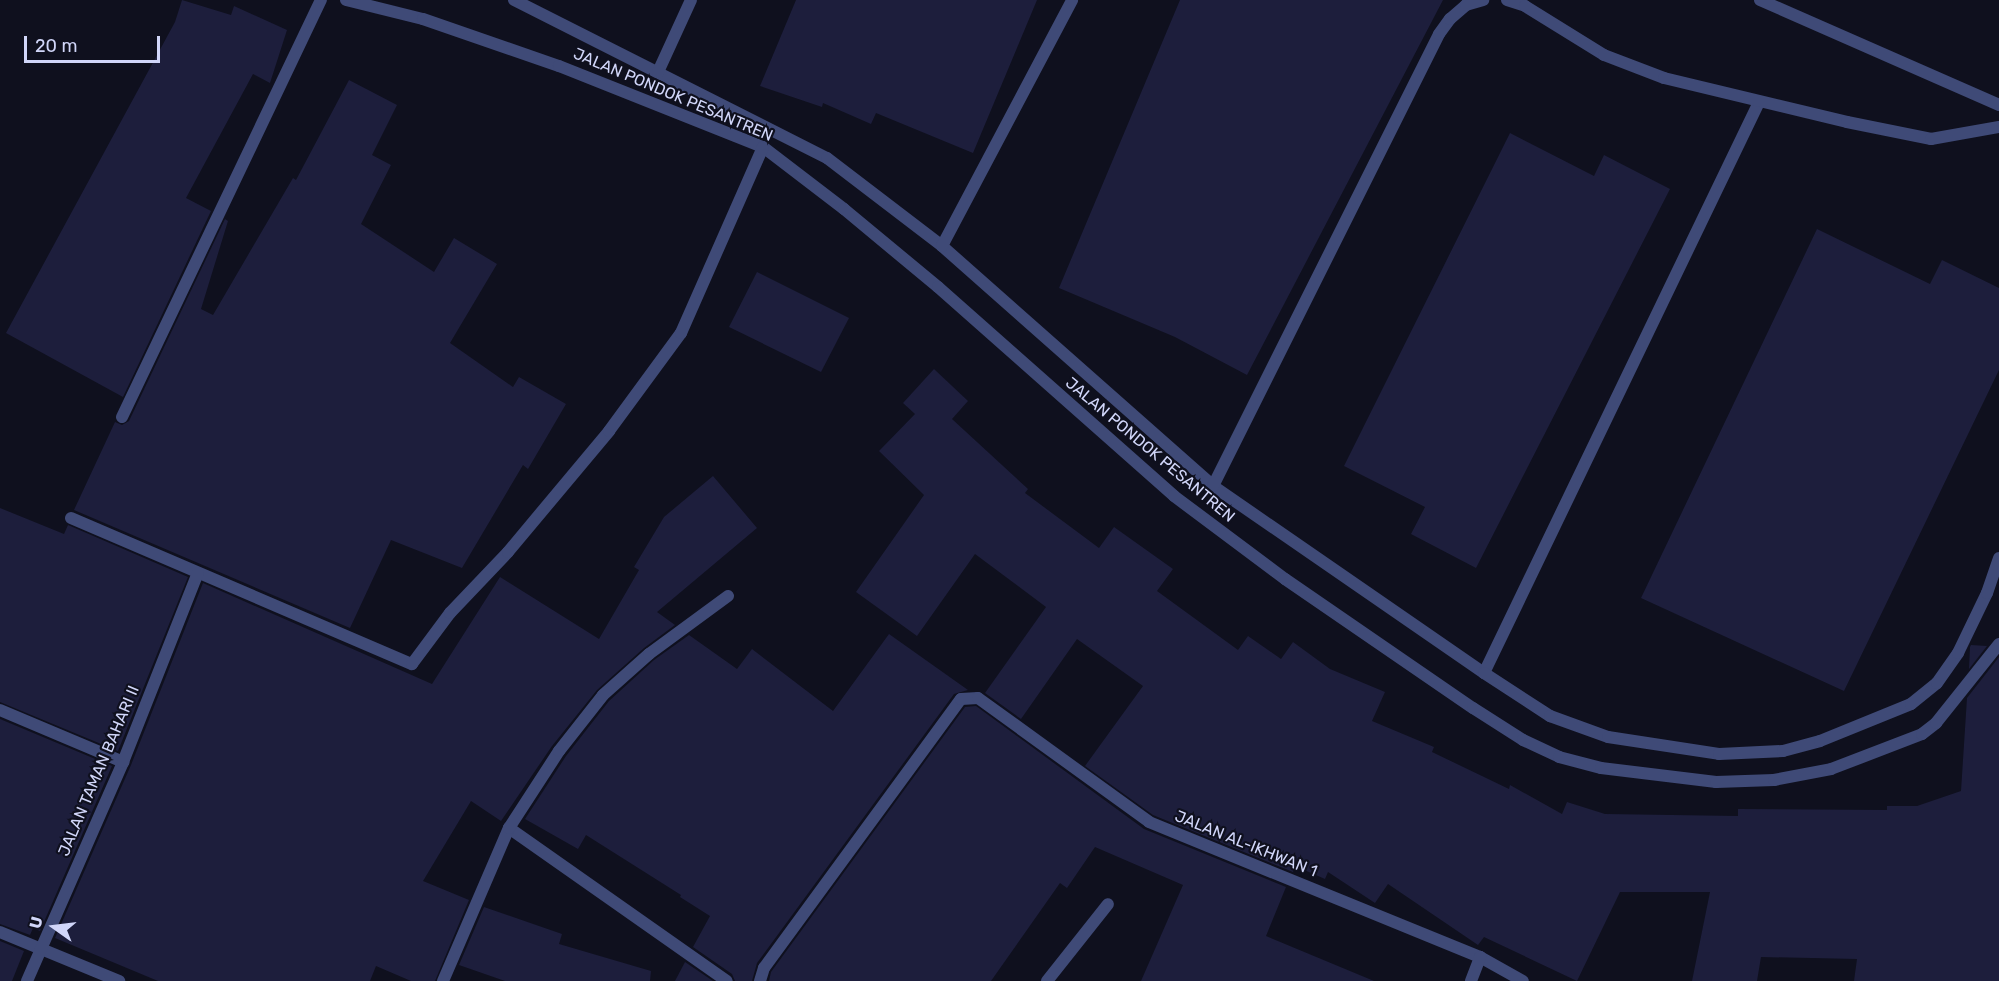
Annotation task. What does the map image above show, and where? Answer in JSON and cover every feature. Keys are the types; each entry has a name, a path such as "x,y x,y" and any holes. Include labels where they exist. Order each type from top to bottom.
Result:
{"street":[{"path":"122,417 321,0"},
{"name":"JALAN PONDOK PESANTREN","path":"346,0 423,19 559,66 763,147 844,208 938,287 1174,496 1285,579 1473,708 1523,740 1559,757 1601,768 1716,782 1774,780 1832,768 1922,734 1936,723 1983,660 1999,644"},
{"path":"514,0 827,158 942,246 1213,486 1484,673 1551,716 1608,737 1719,754 1783,751 1820,741 1911,704 1937,683 1959,653 1987,593 1999,558"},
{"path":"658,72 691,0"},
{"path":"942,246 1072,0"},
{"path":"1213,486 1439,34 1450,19 1466,4 1483,0"},
{"path":"1507,0 1525,6 1605,55 1664,78 1759,102 1931,139 1999,127"},
{"path":"1760,0 1999,105"},
{"path":"1484,673 1759,102"},
{"path":"71,518 412,664 450,613 508,552 609,431 681,333 763,147"},
{"name":"JALAN TAMAN BAHARI II","path":"27,981 123,762 198,573"},
{"path":"443,981 509,828 559,751 603,695 649,654 728,596"},
{"name":"JALAN AL-IKHWAN 1","path":"760,981 764,968 961,699 978,698 1149,822 1480,957 1523,981"},
{"path":"0,710 123,762"},
{"path":"509,828 727,981"},
{"path":"1047,981 1108,903"},
{"path":"0,932 119,981"},
{"path":"1472,981 1480,957"}],"building":[{"path":"182,0 231,15 234,6 287,30 270,83 253,74 186,198 211,211 123,397 6,333 175,22"},
{"path":"796,0 1037,0 973,153 876,113 871,124 823,103 822,107 760,86"},
{"path":"1180,0 1443,0 1247,375 1175,337 1059,288"},
{"path":"349,80 397,105 372,155 391,165 361,224 434,272 454,238 497,264 450,343 513,387 519,377 566,404 528,469 523,465 462,568 391,540 350,628 74,510 115,422 122,425 129,421 225,219 228,221 201,309 213,315 293,178 296,180"},
{"path":"1510,133 1594,176 1604,155 1670,189 1476,568 1411,534 1425,507 1344,466"},
{"path":"1817,229 1930,284 1942,260 1999,288 1999,370 1844,691 1641,598"},
{"path":"757,272 849,318 821,372 729,327"},
{"path":"934,369 968,401 952,419 1028,489 1025,493 1099,548 1114,527 1173,569 1157,591 1238,650 1248,636 1281,659 1293,642 1330,669 1385,692 1372,721 1434,747 1432,752 1509,789 1510,785 1562,814 1567,802 1605,814 1738,816 1738,809 1887,810 1887,806 1917,806 1961,791 1967,698 1999,657 1999,981 1854,981 1857,959 1761,957 1757,981 1692,981 1710,892 1620,892 1577,981 1484,937 1478,945 1388,884 1375,903 1328,872 1325,879 1295,866 1293,872 1153,815 1085,766 1143,686 1077,639 1021,719 985,693 1046,607 975,554 917,636 856,592 924,495 879,451 915,414 903,403"},
{"path":"713,476 757,528 657,612 675,625 644,648 597,690 552,746 501,821 471,801 423,881 469,900 435,981 411,981 376,966 370,981 158,981 55,938 131,765 203,583 432,684 500,577 599,639 639,570 634,567 664,517"},
{"path":"0,508 64,534 68,525 188,577 118,751 0,702"},
{"path":"889,634 968,690 954,694 757,963 752,981 735,981 732,974 693,947 710,916 680,897 681,895 586,835 578,849 525,819 566,756 609,701 654,660 689,635 737,669 752,649 833,711"},
{"path":"1971,645 1987,646 1969,669 1970,647"},
{"path":"976,706 1144,829 1286,887 1266,936 1374,981 1141,981 1183,885 1095,847 1067,888 1060,883 991,981 769,981 771,972 965,707"},
{"path":"0,719 112,766 40,931 33,928 30,935 0,924"},
{"path":"484,907 562,934 559,944 651,971 650,981 505,981 459,965"},
{"path":"0,941 24,951 12,981 0,981"},
{"path":"685,962 713,981 675,981"}]}
